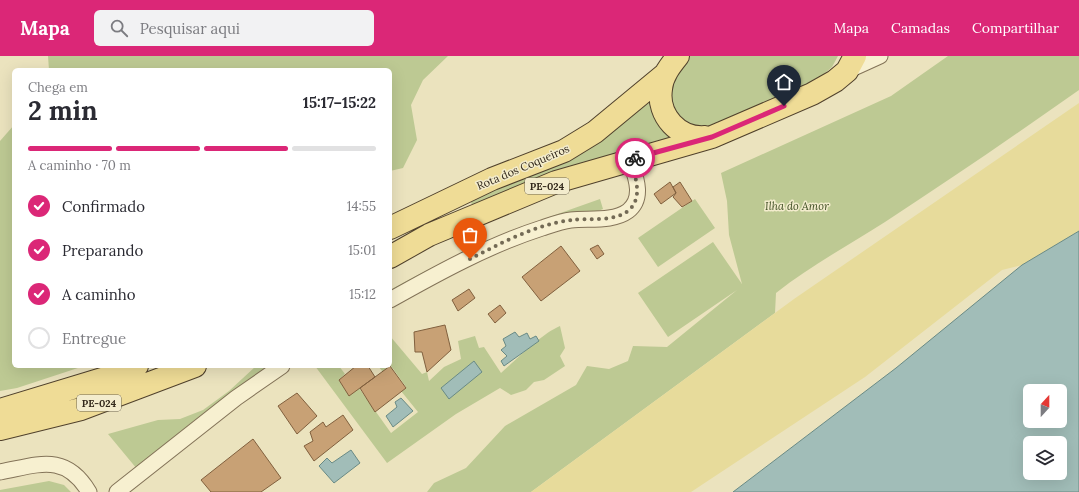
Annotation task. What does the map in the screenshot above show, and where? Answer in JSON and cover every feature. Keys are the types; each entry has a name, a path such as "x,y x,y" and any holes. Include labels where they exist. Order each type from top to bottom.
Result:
{"main road":[{"name":"Rota dos Coqueiros","path":"392,227 492,179 564,151 595,132 664,75 678,56"},
{"name":"Rota dos Coqueiros","path":"392,256 429,235 556,182 712,137 812,94 835,81 851,64"},
{"name":"Rota dos Coqueiros","path":"664,75 660,89 662,104 666,116 674,128 695,138 712,137"},
{"name":"PE-024","path":"0,410 105,378 132,368"},
{"name":"PE-024","path":"0,429 81,410 190,368"}],"street":[{"path":"851,64 880,56"},
{"path":"392,299 427,279 498,245 542,228 570,220 616,216 628,210 635,202 638,192 630,160"},
{"path":"117,492 236,398 279,368"},
{"path":"0,472 47,463 66,469 76,475 89,492"}],"green space":[{"path":"48,56 448,56 423,80 411,105 417,140 403,168 392,171 392,68 49,68"},
{"path":"687,56 838,56 832,67 818,79 765,105 714,126 700,129 684,122 673,112 669,91"},
{"name":"Ilha do Amor","path":"948,56 1079,56 1079,90 934,190 789,283 776,293 775,313 531,492 427,492 434,483 466,468 505,426 576,385 587,366 609,369 628,361 633,346 667,347 737,290 668,337 638,293 713,242 742,284 729,235 727,201 721,173 891,96"},
{"path":"653,100 674,141 474,210 469,197 581,153"},
{"path":"12,127 12,368 78,368 17,388 0,391 0,141"},
{"path":"600,199 603,209 392,294 392,289 441,263 546,218"},
{"path":"695,199 715,228 658,267 638,238"},
{"path":"560,326 565,348 560,356 565,366 544,380 534,382 526,390 511,395 500,388 456,414 387,463 316,368 340,368 345,374 339,380 349,395 359,388 391,433 418,412 401,391 406,387 392,367 392,338 422,374 427,372 429,381 444,367 461,359 458,341 475,336 479,348 484,347 501,373 537,341"},
{"path":"254,368 274,368 137,469 108,434 158,420 180,419 203,410 229,391"},
{"path":"380,368 388,368 383,372"},
{"path":"49,481 64,485 71,492 0,492 0,490"}],"sand":[{"path":"1079,103 1079,231 1022,265 1002,270 865,377 691,492 531,492 794,299"}],"water":[{"path":"1079,231 1079,492 733,492 896,368 1022,265"},
{"path":"515,332 519,337 527,333 530,339 536,336 539,341 504,366 501,361 507,356 501,350 506,346 503,339"},
{"path":"474,361 482,372 449,399 441,388"},
{"path":"401,398 413,411 393,427 386,416 397,407 395,402"},
{"path":"351,450 360,463 334,483 319,466 327,458 332,463"}],"building":[{"path":"670,182 676,193 661,204 654,194"},
{"path":"680,182 692,201 682,207 673,197 676,193 673,187"},
{"path":"598,245 604,254 597,259 590,249"},
{"path":"561,246 580,271 541,301 522,277"},
{"path":"469,289 475,298 458,311 452,300"},
{"path":"500,305 506,313 495,323 488,314"},
{"path":"445,325 451,350 427,372 422,352 415,352 414,332"},
{"path":"354,368 369,368 375,377 349,396 339,380"},
{"path":"387,368 391,368 406,388 375,412 360,388"},
{"path":"297,393 317,416 297,434 278,406"},
{"path":"343,415 353,430 314,461 304,446 313,441 310,432 323,422 326,427"},
{"path":"253,439 281,478 261,492 211,492 201,480"}],"way so far":[{"path":"470,259 498,245 542,228 570,220 616,216 628,210 635,202 638,192 637,183 630,160 635,158"}],"route":[{"path":"635,158 712,137 784,106"}]}
